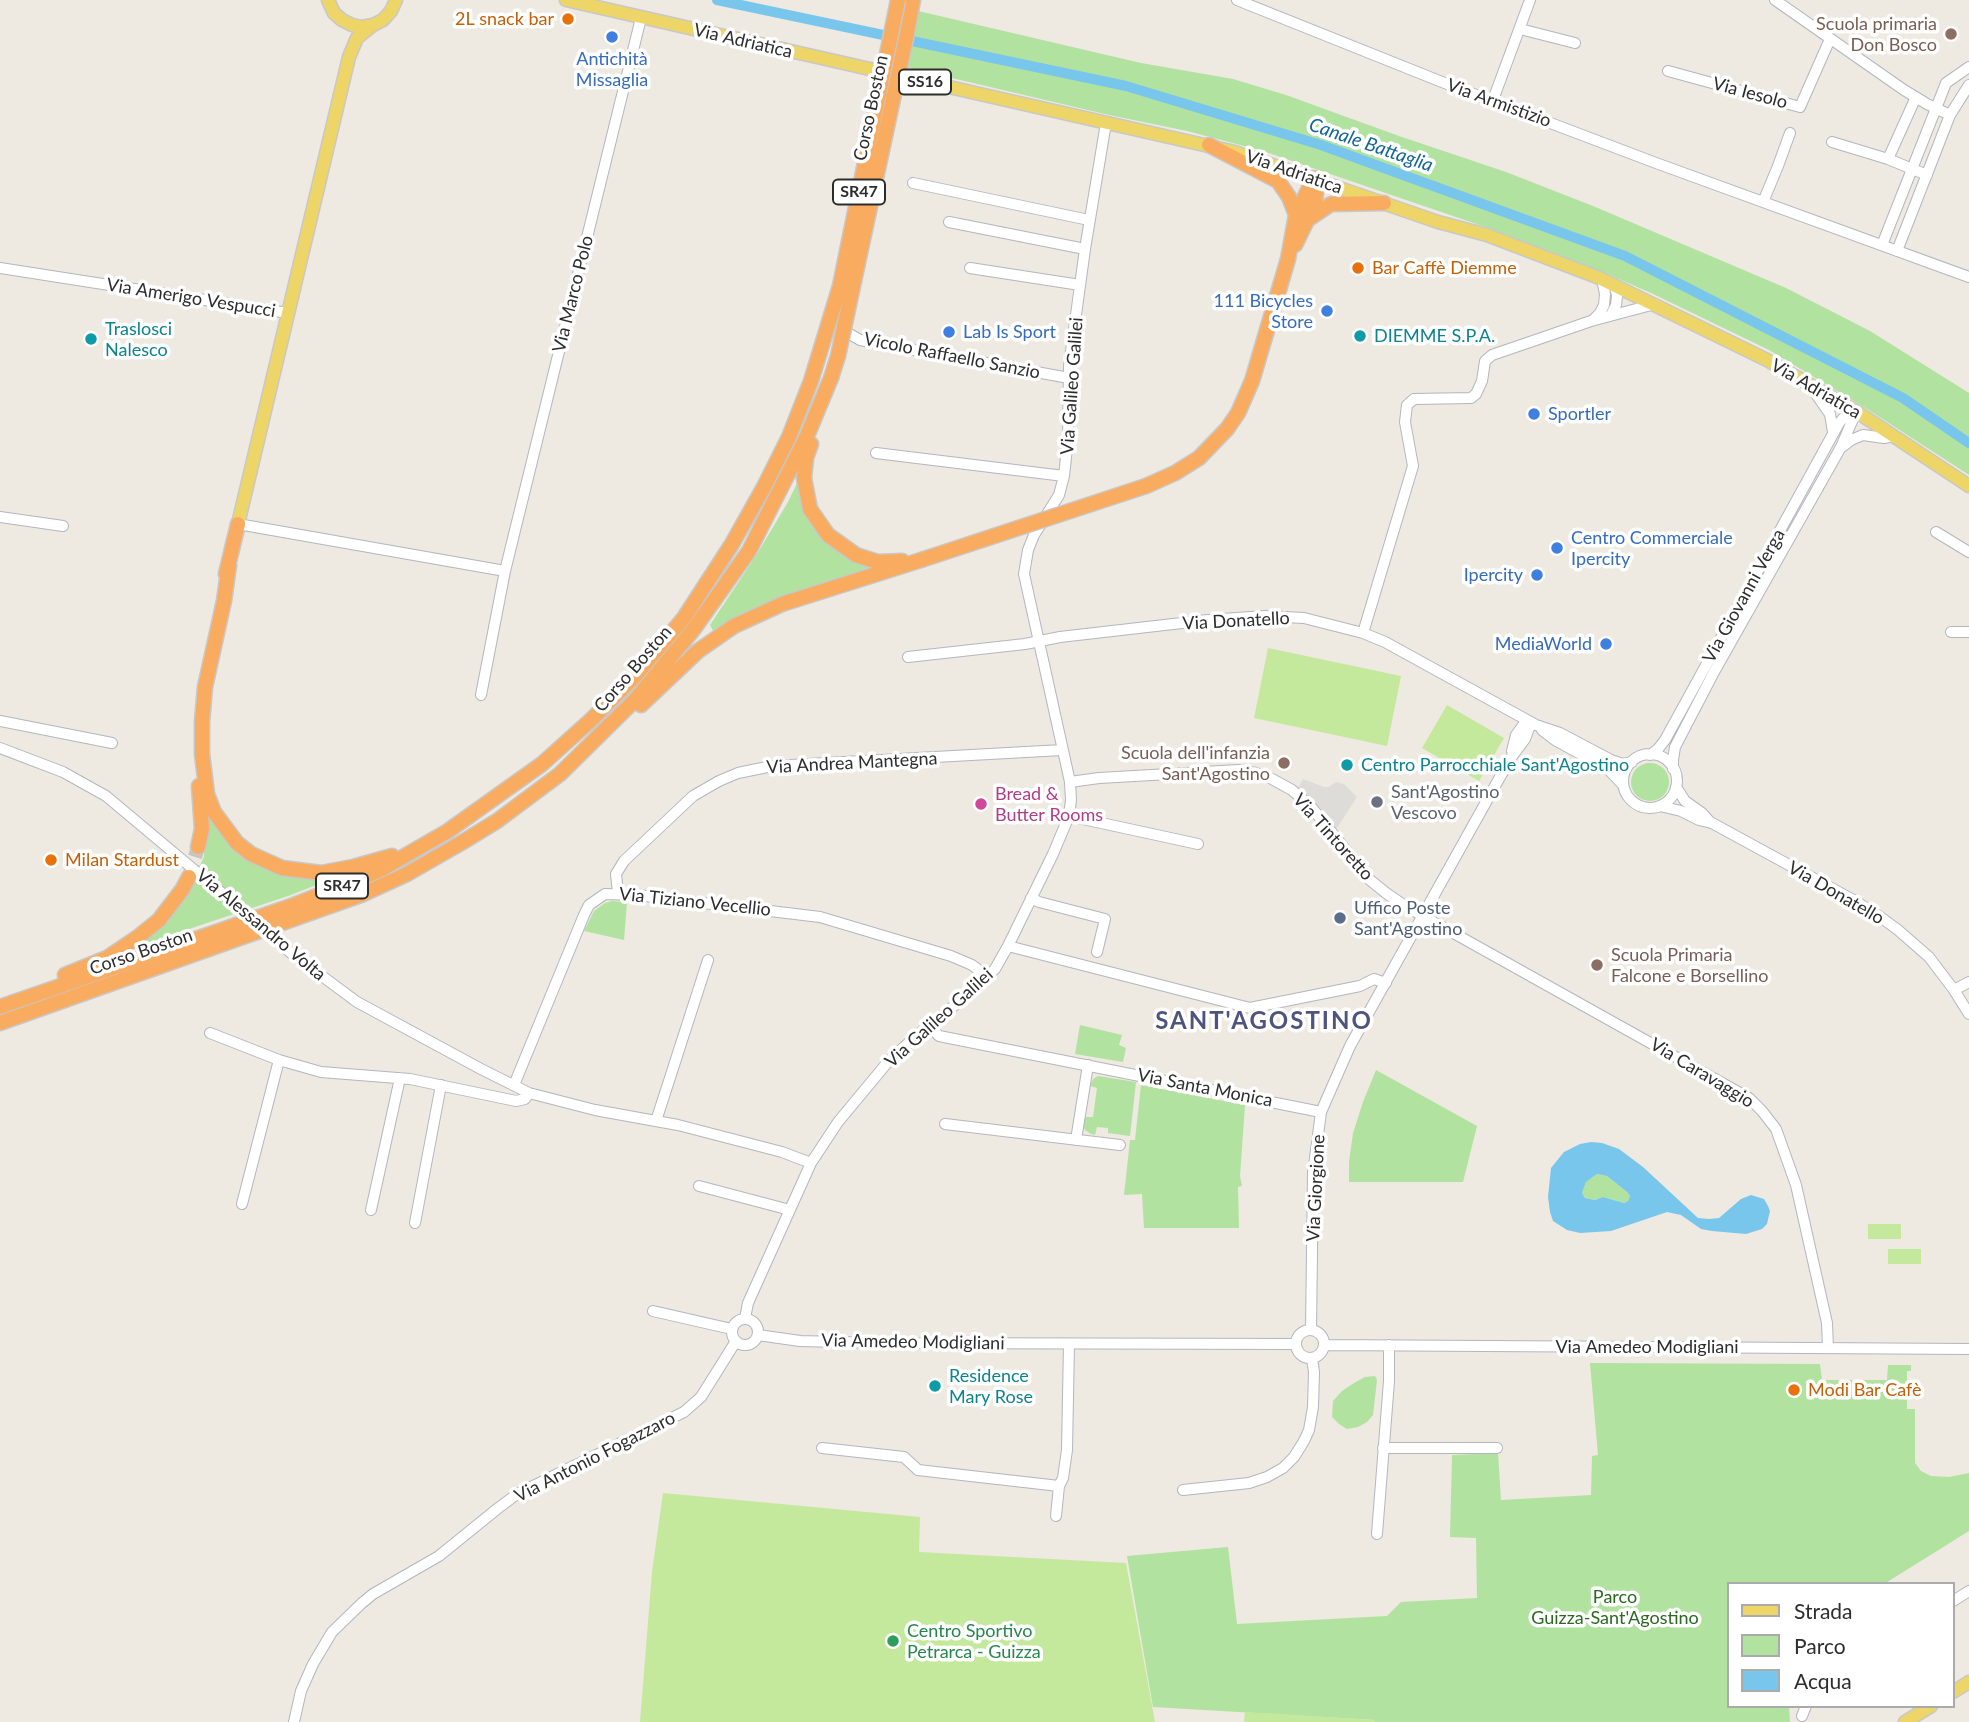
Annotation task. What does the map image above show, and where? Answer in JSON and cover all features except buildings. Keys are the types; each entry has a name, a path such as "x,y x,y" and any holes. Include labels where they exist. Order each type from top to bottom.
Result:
{"highway":[{"name":"Corso Boston","path":"0,1007 295,905 353,882 418,849 457,825 542,764 635,676 684,618 733,544 789,437 811,382 840,286 898,0"},
{"name":"Corso Boston","path":"0,1023 361,895 407,874 488,827 560,774 635,700 693,630 749,551 807,436 831,378 838,356 913,0"},
{"path":"1209,145 1278,181 1302,217 1331,204 1384,203"},
{"name":"SR47","path":"560,774 599,745 698,651 734,626 782,604 1146,486 1199,458 1227,429 1238,413 1252,381 1314,178"},
{"name":"SR47","path":"831,378 825,412 806,458 804,478 810,509 828,535 856,555 878,562 921,560"},
{"path":"238,524 205,687 201,738 207,794 220,821 237,843 251,854 282,868 321,873 418,849"},
{"path":"198,847 202,829 194,724 198,684 229,565"},
{"path":"0,1007 25,991 107,958 138,937 159,920 189,877"}],"main road":[{"path":"328,0 334,13 342,20 362,27 373,25"},
{"name":"Via Adriatica","path":"566,0 1209,145 1314,178 1438,222 1487,235 1602,279 1767,360 1854,410 1969,486"},
{"name":"Via Amerigo Vespucci","path":"288,313 349,57 357,38 383,20 396,4"},
{"name":"Via Amerigo Vespucci","path":"342,20 349,57"},
{"path":"238,524 288,313"},
{"path":"1905,1722 1928,1708"}],"street":[{"name":"Via Armistizio","path":"1237,0 1493,100 1969,277"},
{"path":"1493,100 1530,0"},
{"path":"1775,0 1916,97 1950,115"},
{"name":"Via Marco Polo","path":"481,695 505,571 641,18"},
{"path":"1520,29 1575,43"},
{"name":"Via Iesolo","path":"1668,71 1800,107 1830,39"},
{"path":"1882,245 1946,83 1969,67"},
{"path":"1898,251 1950,115 1969,85"},
{"path":"1888,159 1916,97"},
{"name":"Via Galileo Galilei","path":"745,1318 748,1303 811,1163 838,1122 887,1063 988,977 1008,946 1069,816 1070,782 1026,591 1024,561 1034,535 1059,495 1064,477 1069,378 1080,285 1106,122"},
{"path":"1763,202 1790,133"},
{"path":"1832,142 1888,159 1927,175"},
{"path":"912,183 1089,220"},
{"path":"949,222 1085,249"},
{"name":"Via Amerigo Vespucci","path":"0,268 288,313"},
{"path":"970,268 1080,285"},
{"path":"1591,321 1604,305 1602,279"},
{"path":"1611,315 1616,305 1615,285"},
{"path":"1363,633 1413,466 1405,422 1407,405 1414,399 1471,398 1482,381 1485,360 1488,357 1591,321 1654,304"},
{"name":"Vicolo Raffaello Sanzio","path":"837,327 860,340 1069,378"},
{"path":"1810,384 1827,408 1833,433"},
{"name":"Via Giovanni Verga","path":"1650,755 1665,740 1833,433 1846,415 1854,410"},
{"name":"Via Giovanni Verga","path":"1674,769 1672,760 1675,747 1841,447 1854,410"},
{"path":"1841,447 1863,435 1884,438 1894,436"},
{"path":"876,453 1064,477"},
{"path":"0,517 63,526"},
{"path":"238,524 505,571"},
{"path":"1936,532 1969,552"},
{"name":"Via Donatello","path":"1038,641 1208,620 1265,616 1304,618 1363,633 1403,651 1608,769 1623,785 1635,804 1681,811 1712,823 1879,916 1929,957 1969,1014"},
{"path":"1951,632 1969,632"},
{"path":"908,657 1038,641"},
{"path":"1511,712 1520,737 1546,733"},
{"path":"0,735 2,722 112,743"},
{"name":"Via Donatello","path":"1532,723 1560,733 1611,760 1623,764 1632,762"},
{"name":"Via Giorgione","path":"1311,1330 1313,1172 1321,1112 1350,1046 1520,737 1532,723"},
{"name":"Via Alessandro Volta","path":"0,748 63,772 106,796 323,978 357,1002 481,1069 530,1093 782,1152 811,1163"},
{"name":"Via Andrea Mantegna","path":"618,893 616,874 624,861 693,796 738,773 772,766 1062,750"},
{"path":"1623,785 1626,768 1632,762 1643,755 1664,758 1674,769 1676,787 1669,800 1660,806"},
{"name":"Via Tintoretto","path":"1070,782 1239,770 1256,773 1283,785 1300,797 1370,880 1423,916"},
{"name":"Via Donatello","path":"1676,787 1685,801 1712,823"},
{"path":"1069,816 1198,844"},
{"name":"Via Tiziano Vecellio","path":"514,1085 584,915 589,905 600,896 618,893 820,917 951,956 988,977"},
{"path":"1031,898 1105,919 1097,951"},
{"name":"Via Caravaggio","path":"1423,916 1730,1086 1749,1098 1762,1111 1776,1129 1796,1185 1827,1324 1828,1348"},
{"path":"1008,946 1250,1008 1360,986 1374,979 1386,983"},
{"path":"656,1121 708,960"},
{"path":"1954,990 1969,982"},
{"name":"Via Santa Monica","path":"929,1026 939,1036 1321,1112"},
{"name":"Via Alessandro Volta","path":"210,1033 279,1060 321,1072 400,1078 516,1101 525,1099 530,1093"},
{"path":"242,1204 279,1060"},
{"path":"1076,1140 1088,1065"},
{"path":"371,1210 400,1078"},
{"path":"415,1223 440,1085"},
{"path":"945,1124 1120,1145"},
{"path":"699,1186 790,1210"},
{"path":"653,1311 732,1329"},
{"path":"745,1318 755,1323 758,1335 747,1345 736,1341 732,1329 736,1322 745,1318"},
{"path":"1311,1330 1322,1335 1325,1345 1320,1355 1312,1359 1301,1355 1296,1344 1302,1333 1311,1330"},
{"name":"Via Amedeo Modigliani","path":"758,1335 800,1340 879,1343 1296,1344"},
{"name":"Via Antonio Fogazzaro","path":"294,1722 301,1691 313,1664 332,1632 362,1603 439,1556 517,1494 684,1412 701,1397 736,1341"},
{"path":"1056,1516 1067,1450 1069,1344"},
{"name":"Via Amedeo Modigliani","path":"1325,1345 1969,1349"},
{"path":"1377,1534 1389,1345"},
{"path":"1184,1490 1249,1483 1283,1468 1294,1457 1309,1430 1313,1407 1312,1359"},
{"path":"822,1448 904,1457 918,1470 1059,1486"},
{"path":"1383,1448 1497,1448"}],"green space":[{"path":"914,10 1141,63 1233,79 1286,95 1506,172 1786,288 1870,331 1969,393 1969,475 1769,350 1598,270 1488,228 1263,151 1187,131 905,67"},
{"path":"801,475 807,509 856,556 918,561 715,634 710,625 757,554"},
{"path":"1268,648 1401,676 1387,746 1254,718"},
{"path":"1447,705 1504,738 1479,781 1422,748"},
{"path":"1650,763 1663,769 1669,782 1663,795 1650,801 1637,795 1631,782 1637,769"},
{"path":"214,819 247,856 320,877 321,883 144,946 142,940 188,890 204,857 206,822"},
{"path":"612,901 627,902 624,940 584,931 594,911"},
{"path":"1080,1025 1122,1035 1119,1045 1126,1048 1123,1062 1075,1054"},
{"path":"1376,1070 1477,1126 1463,1182 1349,1182 1353,1133"},
{"path":"1098,1076 1136,1082 1130,1136 1108,1133 1108,1128 1097,1127 1095,1135 1085,1130 1085,1117 1093,1117 1097,1088 1090,1086"},
{"path":"1141,1085 1245,1105 1240,1176 1242,1186 1238,1187 1239,1228 1144,1228 1142,1194 1124,1195 1130,1140 1135,1140"},
{"path":"1597,1174 1607,1176 1627,1192 1630,1196 1628,1201 1624,1203 1603,1197 1595,1200 1585,1198 1582,1193 1586,1182"},
{"path":"1868,1224 1901,1224 1901,1239 1868,1239"},
{"path":"1888,1249 1921,1249 1921,1264 1888,1264"},
{"name":"Parco Guizza-Sant'Agostino","path":"1590,1363 1820,1364 1822,1380 1887,1380 1888,1365 1911,1365 1911,1371 1907,1371 1907,1409 1915,1409 1915,1463 1921,1471 1931,1476 1949,1477 1969,1473 1969,1531 1887,1582 1728,1582 1728,1708 1789,1708 1790,1722 1375,1722 1153,1707 1127,1556 1228,1547 1237,1624 1387,1616 1401,1602 1477,1598 1476,1538 1450,1537 1452,1455 1498,1453 1501,1500 1591,1495 1592,1456 1598,1455"},
{"path":"1375,1376 1377,1380 1373,1415 1358,1427 1347,1429 1339,1424 1332,1417 1333,1401 1354,1383 1365,1377"},
{"name":"Centro Sportivo Petrarca - Guizza","path":"663,1493 920,1517 919,1552 1126,1563 1155,1722 640,1722 652,1572"},
{"path":"1245,1712 1375,1720 1375,1722 1244,1722"}],"shaded area":[{"path":"1303,779 1324,787 1336,782 1344,784 1357,797 1335,831 1298,788"}],"water":[{"path":"1602,1143 1619,1149 1643,1167 1698,1218 1719,1218 1741,1199 1751,1195 1764,1199 1770,1211 1767,1224 1762,1229 1746,1234 1712,1231 1701,1229 1681,1215 1667,1212 1611,1231 1580,1233 1567,1230 1553,1221 1550,1212 1548,1197 1551,1168 1564,1152 1580,1144","holes":["1597,1174 1607,1176 1627,1192 1630,1196 1628,1201 1624,1203 1603,1197 1595,1200 1585,1198 1582,1193 1586,1182"]}],"waterway":[{"name":"Canale Battaglia","path":"717,0 1126,86 1321,145 1625,256 1903,398 1969,443"}],"tunnel":[{"path":"189,877 198,847"}],"place":[{"name":"2L snack bar","path":"568,19"},
{"name":"Scuola primaria Don Bosco","path":"1951,34"},
{"name":"Antichità Missaglia","path":"612,37"},
{"name":"Bar Caffè Diemme","path":"1358,268"},
{"name":"111 Bicycles Store","path":"1327,311"},
{"name":"Lab Is Sport","path":"949,332"},
{"name":"DIEMME S.P.A.","path":"1360,336"},
{"name":"Traslosci Nalesco","path":"91,339"},
{"name":"Sportler","path":"1534,414"},
{"name":"Centro Commerciale Ipercity","path":"1557,548"},
{"name":"Ipercity","path":"1537,575"},
{"name":"MediaWorld","path":"1606,644"},
{"name":"Scuola dell'infanzia Sant'Agostino","path":"1284,763"},
{"name":"Centro Parrocchiale Sant'Agostino","path":"1347,765"},
{"name":"Sant'Agostino Vescovo","path":"1377,802"},
{"name":"Bread & Butter Rooms","path":"981,804"},
{"name":"Milan Stardust","path":"51,860"},
{"name":"Uffico Poste Sant'Agostino","path":"1340,918"},
{"name":"Scuola Primaria Falcone e Borsellino","path":"1597,965"},
{"name":"Residence Mary Rose","path":"935,1386"},
{"name":"Modi Bar Cafè","path":"1794,1390"},
{"name":"Centro Sportivo Petrarca - Guizza","path":"893,1641"}],"district":[{"name":"SANT'AGOSTINO","path":"1264,1021"}]}
